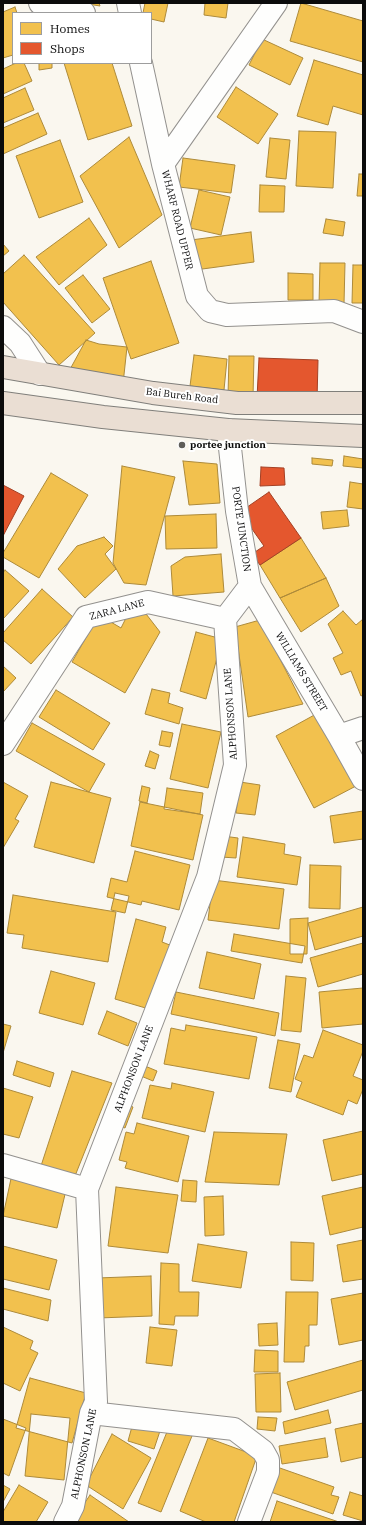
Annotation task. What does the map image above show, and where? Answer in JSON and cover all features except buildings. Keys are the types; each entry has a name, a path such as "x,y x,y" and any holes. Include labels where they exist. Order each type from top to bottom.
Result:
{"highway":[{"name":"Bai Bureh Road","path":"3,367 153,393 237,403 363,403"},
{"path":"3,403 103,417 228,430 363,436"}],"street":[{"path":"40,3 80,12"},
{"name":"WHARF ROAD UPPER","path":"276,3 163,164 197,296 210,311 227,315 334,311 363,322"},
{"path":"141,64 163,164"},
{"path":"3,327 20,344 40,374"},
{"name":"PORTE JUNCTION","path":"224,619 250,586 237,511 228,430"},
{"name":"WILLIAMS STREET","path":"250,586 340,736 363,778"},
{"name":"ZARA LANE","path":"3,744 86,617 148,602 224,619"},
{"name":"ALPHONSON LANE","path":"65,1522 73,1506 91,1413 96,1402 87,1189 208,878 235,765 224,619"},
{"path":"340,736 363,728"},
{"path":"3,1164 87,1189"},
{"path":"91,1413 234,1428 263,1451 268,1460 268,1472 249,1522"}],"place":[{"name":"portee junction","path":"182,445"}]}
